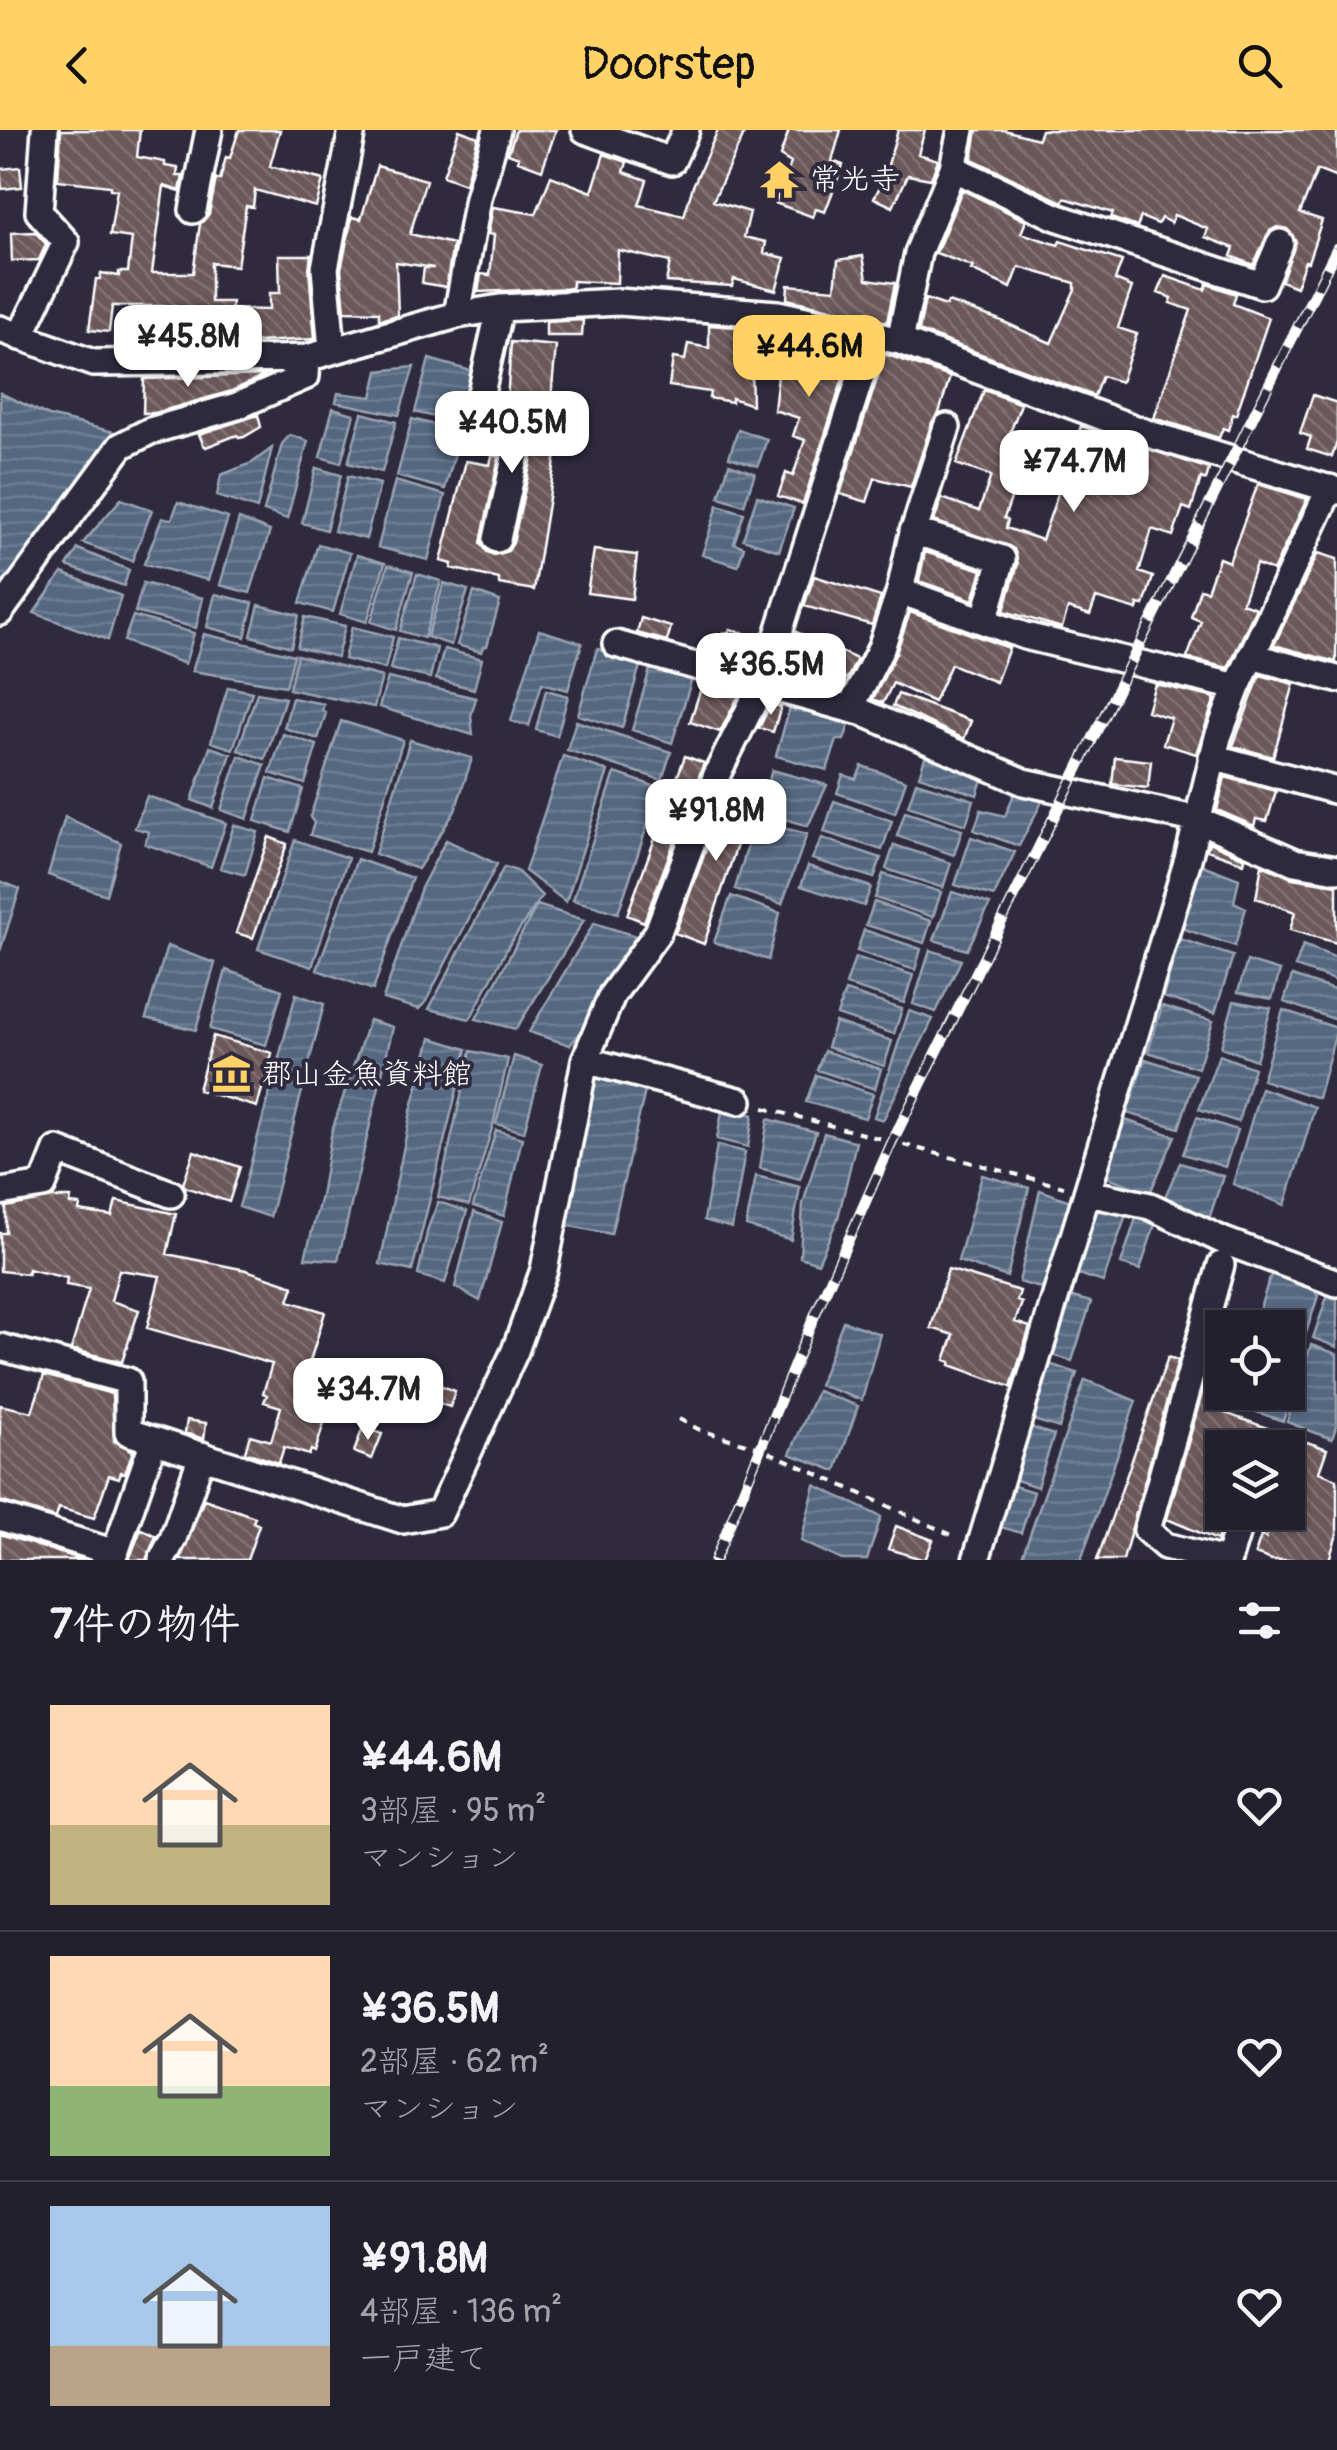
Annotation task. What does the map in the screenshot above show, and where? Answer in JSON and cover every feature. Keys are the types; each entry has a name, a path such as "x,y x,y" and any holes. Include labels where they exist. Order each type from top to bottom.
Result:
{"street":[{"path":"45,130 39,212 66,242 10,333 93,363 319,354 457,315 500,308 618,302 778,314 900,341 1152,435 1333,490 1251,656 1212,757 1199,820 977,1554"},
{"path":"193,210 210,130"},
{"path":"0,612 121,446 150,431 237,406 306,376 319,354 326,268 352,130"},
{"path":"457,315 478,198 497,130"},
{"path":"585,130 672,161 686,130"},
{"path":"900,341 918,253 953,168 960,130"},
{"path":"953,168 1056,217 1262,285 1280,243"},
{"path":"497,540 518,444 472,434 500,308"},
{"path":"0,1347 128,1381 128,1432 403,1520 440,1513 515,1351 544,1270 585,1060 612,996 658,932 718,772 762,685 874,335"},
{"path":"850,709 880,648 900,592 913,531 947,427"},
{"path":"913,531 1002,559 984,621"},
{"path":"900,592 1026,636 1237,688"},
{"path":"616,644 850,709 1024,782 1199,820 1295,862 1337,869"},
{"path":"1251,656 1337,679"},
{"path":"1212,757 1337,791"},
{"path":"585,1060 739,1102"},
{"path":"0,1192 43,1185 57,1150 171,1194"},
{"path":"1088,1193 1150,1206 1224,1241 1337,1283"},
{"path":"1220,1265 1147,1530 1164,1546 1224,1560 1235,1530"},
{"path":"0,1517 72,1550 114,1553 154,1440"},
{"path":"162,1560 202,1454"}],"path":[{"path":"739,1102 1088,1193"},
{"path":"679,1419 700,1430 760,1448 977,1554"}],"water":[{"path":"429,359 475,372 462,424 415,412"},
{"path":"414,367 399,415 336,402 338,393 372,397 378,371"},
{"path":"0,393 49,416 114,432 0,604"},
{"path":"333,408 354,414 341,463 320,457"},
{"path":"362,413 396,422 382,472 348,463"},
{"path":"412,419 461,432 445,489 397,476"},
{"path":"738,430 767,439 758,466 729,457"},
{"path":"290,435 308,441 287,519 264,511 282,444"},
{"path":"272,448 257,509 217,496 221,475 252,463"},
{"path":"729,464 755,473 744,505 719,497"},
{"path":"316,468 341,475 326,530 302,523"},
{"path":"348,476 380,484 366,539 334,531"},
{"path":"395,481 445,495 428,560 378,547"},
{"path":"757,496 794,508 779,551 743,539"},
{"path":"121,499 152,510 132,561 83,543"},
{"path":"178,502 228,518 208,580 144,564 162,518 172,519"},
{"path":"718,505 744,513 734,543 744,547 738,566 702,555"},
{"path":"239,519 270,531 250,593 220,585"},
{"path":"318,544 350,553 333,612 300,603"},
{"path":"78,549 129,570 124,586 67,566"},
{"path":"357,555 385,563 367,622 340,614"},
{"path":"388,565 413,572 396,630 371,622"},
{"path":"62,573 121,596 108,640 34,613"},
{"path":"417,574 441,581 424,638 400,631"},
{"path":"143,583 203,598 196,628 135,612"},
{"path":"444,583 468,590 451,645 427,637"},
{"path":"474,592 500,601 487,646 481,652 457,645"},
{"path":"215,594 253,603 245,637 207,627"},
{"path":"259,605 299,615 291,647 251,636"},
{"path":"133,616 194,633 185,664 124,641"},
{"path":"305,617 345,626 337,657 297,647"},
{"path":"352,627 393,637 385,669 344,659"},
{"path":"539,630 582,643 568,690 542,683 529,726 511,721"},
{"path":"204,634 294,655 286,686 192,671"},
{"path":"398,638 437,648 430,678 390,669"},
{"path":"444,649 482,659 474,689 436,679"},
{"path":"597,649 641,662 622,728 578,715"},
{"path":"297,655 382,677 374,707 289,689"},
{"path":"651,666 692,678 672,743 632,730"},
{"path":"388,678 476,698 471,716 473,735 379,707"},
{"path":"228,687 252,692 233,749 211,742"},
{"path":"546,690 568,696 557,736 536,730"},
{"path":"257,693 285,698 265,759 238,750"},
{"path":"292,698 324,704 322,710 326,713 318,739 284,728"},
{"path":"791,703 851,719 844,740 837,740 827,770 776,756"},
{"path":"341,721 403,740 368,852 310,835 314,823 310,817"},
{"path":"576,721 671,752 662,780 567,750"},
{"path":"283,734 317,745 305,784 270,773"},
{"path":"410,740 472,758 455,811 418,869 375,854"},
{"path":"210,747 231,754 213,808 192,800"},
{"path":"926,754 984,773 977,795 919,776"},
{"path":"239,756 265,765 247,819 221,810"},
{"path":"563,756 608,771 566,902 525,871"},
{"path":"862,766 906,781 895,813 837,793 843,775 856,779"},
{"path":"772,770 827,785 808,826 759,811"},
{"path":"615,773 660,788 618,913 573,900"},
{"path":"268,778 303,789 290,832 255,821"},
{"path":"916,782 974,800 966,825 908,806"},
{"path":"1017,787 1045,796 1019,846 974,830 981,810 1005,816"},
{"path":"147,796 226,823 211,867 145,844 149,832 135,828"},
{"path":"834,801 892,821 882,850 824,832"},
{"path":"905,812 962,830 954,855 897,836"},
{"path":"65,817 121,843 106,895 48,875"},
{"path":"755,821 807,834 782,904 735,889"},
{"path":"234,825 258,832 245,875 220,868"},
{"path":"971,837 1015,852 994,896 955,885"},
{"path":"822,838 881,858 874,878 812,859"},
{"path":"295,840 348,858 312,967 258,949"},
{"path":"446,840 497,864 419,1009 383,999 421,888"},
{"path":"894,845 951,863 943,888 886,869"},
{"path":"357,859 412,878 373,990 317,970"},
{"path":"1197,863 1239,879 1234,902 1246,908 1235,946 1181,928"},
{"path":"808,866 871,887 864,906 801,886"},
{"path":"504,867 517,871 542,896 509,945 470,1019 429,1009"},
{"path":"883,874 941,892 933,917 875,898"},
{"path":"0,881 20,889 0,951"},
{"path":"952,892 990,904 967,950 934,940"},
{"path":"731,896 780,913 768,960 714,942"},
{"path":"874,902 931,921 924,943 866,925"},
{"path":"537,905 584,920 516,1029 476,1019"},
{"path":"594,923 642,938 570,1045 529,1032"},
{"path":"864,930 921,949 915,970 857,951"},
{"path":"1180,939 1233,956 1215,1013 1163,997"},
{"path":"1303,945 1337,958 1337,981 1295,967"},
{"path":"167,946 215,963 196,1030 146,1018"},
{"path":"930,950 961,960 936,1012 913,1004"},
{"path":"855,957 913,975 904,1003 846,985"},
{"path":"1247,961 1280,971 1272,999 1238,992"},
{"path":"226,970 282,990 266,1045 210,1029"},
{"path":"1292,976 1337,991 1337,1020 1284,1002"},
{"path":"845,991 902,1009 894,1034 837,1015"},
{"path":"296,994 324,1004 270,1217 239,1207"},
{"path":"1234,1001 1271,1008 1256,1060 1221,1047"},
{"path":"1162,1006 1213,1021 1198,1068 1148,1052"},
{"path":"1283,1010 1337,1028 1318,1098 1262,1080"},
{"path":"909,1011 933,1019 883,1120 874,1117"},
{"path":"369,1020 393,1027 338,1260 305,1258 332,1130"},
{"path":"835,1022 892,1041 884,1066 827,1047"},
{"path":"431,1038 467,1049 412,1271 380,1264 411,1111"},
{"path":"471,1051 508,1059 469,1205 438,1197"},
{"path":"824,1051 881,1069 875,1089 817,1070"},
{"path":"1219,1055 1254,1068 1238,1122 1199,1109"},
{"path":"514,1056 542,1065 524,1132 496,1124"},
{"path":"1145,1059 1196,1075 1179,1128 1127,1113"},
{"path":"594,1073 646,1087 611,1234 565,1225"},
{"path":"816,1075 873,1094 865,1118 806,1102"},
{"path":"1261,1088 1315,1107 1285,1205 1233,1184"},
{"path":"723,1106 753,1115 748,1147 717,1139"},
{"path":"1197,1117 1237,1130 1225,1167 1183,1154"},
{"path":"768,1119 816,1132 800,1179 760,1168"},
{"path":"1125,1120 1175,1136 1150,1193 1105,1176"},
{"path":"496,1130 522,1138 504,1216 473,1206"},
{"path":"824,1133 856,1142 838,1218 818,1263 800,1257 803,1204"},
{"path":"717,1145 745,1152 732,1228 704,1220"},
{"path":"1180,1163 1223,1176 1209,1219 1164,1199"},
{"path":"982,1175 1029,1188 1007,1277 958,1261"},
{"path":"756,1176 800,1187 791,1240 746,1226"},
{"path":"1040,1190 1073,1202 1051,1291 1019,1282"},
{"path":"438,1202 467,1211 445,1283 418,1275"},
{"path":"1093,1205 1126,1215 1103,1282 1075,1273"},
{"path":"474,1212 502,1222 480,1301 455,1287"},
{"path":"1136,1218 1155,1224 1140,1270 1121,1264"},
{"path":"1272,1271 1316,1288 1318,1296 1305,1336 1305,1310 1259,1310"},
{"path":"1328,1294 1337,1297 1337,1347 1313,1338"},
{"path":"1069,1296 1091,1302 1072,1361 1052,1355"},
{"path":"843,1321 880,1334 862,1400 819,1385"},
{"path":"1311,1345 1337,1354 1337,1424 1332,1439 1287,1422 1291,1410 1305,1410 1305,1364"},
{"path":"1046,1363 1077,1373 1059,1428 1027,1418"},
{"path":"1085,1380 1136,1401 1081,1560 1037,1560 1023,1554"},
{"path":"817,1391 858,1406 836,1471 790,1454"},
{"path":"1251,1410 1287,1410 1283,1421"},
{"path":"1024,1425 1054,1435 1037,1487 1007,1477"},
{"path":"1004,1483 1034,1492 1021,1533 991,1524"},
{"path":"815,1485 881,1517 867,1560 842,1560 801,1541"}],"building":[{"path":"61,130 140,130 137,157 178,168 177,176 183,176 180,191 164,186 152,273 193,273 200,224 209,214 216,179 220,180 239,130 280,130 270,166 323,180 316,207 255,190 253,207 246,206 237,266 211,263 211,302 232,302 231,309 269,310 269,293 280,293 279,255 311,255 315,339 197,345 197,329 175,329 175,306 112,306 109,332 89,330 96,279 100,279 101,273 119,276 119,272 128,272 132,238 110,235 117,190 58,180"},
{"path":"459,130 478,137 465,184 443,176"},
{"path":"516,130 556,130 542,170 508,153"},
{"path":"718,130 746,130 713,201 750,212 744,237 766,242 764,253 785,258 776,290 734,279 732,286 666,282 670,262 618,250 617,283 572,281 572,288 478,292 481,274 490,275 494,235 488,234 493,207 536,214 551,176 592,192 604,154 627,162 624,172 647,180 639,205 684,216"},
{"path":"789,130 841,130 832,161 843,165 825,212 816,209 813,217 775,203 791,163 780,156"},
{"path":"898,130 925,130 918,154 938,160 931,179 908,175 893,207 874,198 884,179"},
{"path":"977,130 1004,130 1038,139 1041,130 1337,130 1337,178 1317,170 1300,213 1322,220 1296,287 1281,281 1296,242 1287,229 1277,227 1270,231 1253,265 1231,256 1234,248 1205,237 1208,229 1174,215 1171,223 1161,218 1158,224 1141,217 1137,227 1111,218 1113,213 1065,198 1062,202 972,159"},
{"path":"377,166 426,180 410,234 453,244 446,287 422,283 424,268 434,268 396,262 398,315 379,320 379,312 345,311 341,269 352,217 361,219"},
{"path":"20,167 22,187 2,189 0,169"},
{"path":"962,190 1026,221 1021,233 1122,261 1115,280 1132,287 1118,328 1137,334 1121,382 1102,376 1094,396 919,331 925,299 946,306 948,302 997,319 1051,343 1075,289 1075,283 1019,267 1011,288 936,253"},
{"path":"35,232 46,244 39,260 12,261 11,233"},
{"path":"863,256 867,279 895,283 887,322 787,299 788,285 835,289 838,260"},
{"path":"1165,276 1205,290 1207,284 1236,294 1233,304 1269,318 1236,415 1233,414 1228,430 1223,428 1219,438 1154,418 1191,310 1170,303 1172,298 1158,293"},
{"path":"583,320 582,336 546,336 546,322"},
{"path":"709,325 750,328 752,405 732,398 732,402 709,398 710,392 669,386 673,358 685,360 688,344 709,348"},
{"path":"795,334 853,347 803,504 778,496 786,473 793,476 805,440 793,436 799,418 774,410 782,340 794,342"},
{"path":"511,342 556,346 550,409 558,411 556,418 561,424 534,590 499,584 499,579 451,568 452,564 441,561 466,461 490,465 492,455 499,457 481,543 494,555 508,551 513,543 534,448 528,433 491,421 496,400 507,402"},
{"path":"885,354 950,377 911,487 875,478 867,502 840,494"},
{"path":"266,375 232,391 143,413 144,379"},
{"path":"984,390 1021,404 1008,438 1030,446 1004,518 1008,520 1006,528 1042,540 1081,426 1209,469 1206,480 1201,478 1191,510 1183,507 1173,536 1152,529 1139,572 1153,577 1144,605 1138,604 1137,610 1096,598 1090,615 1068,608 1062,628 1004,611 1018,564 1014,549 934,521 942,498 979,511 991,476 956,464"},
{"path":"1313,395 1337,403 1337,442 1332,457 1307,449 1311,437 1300,433"},
{"path":"258,415 261,427 244,437 237,435 206,447 203,444 199,434"},
{"path":"1258,484 1307,499 1273,571 1256,564 1242,603 1256,608 1228,668 1187,658 1201,621 1191,617 1200,589 1207,591 1219,558 1229,562"},
{"path":"594,550 637,555 632,599 587,593"},
{"path":"925,552 982,570 973,600 919,581"},
{"path":"1318,553 1337,559 1336,662 1274,645"},
{"path":"814,576 881,597 872,625 804,606"},
{"path":"910,612 1009,648 996,682 951,664 934,702 893,683 883,703 873,699 896,653"},
{"path":"641,618 671,627 667,641 637,633"},
{"path":"730,629 760,638 751,665 712,654 717,653 723,633 728,634"},
{"path":"796,632 857,659 847,679 822,668 825,662 790,651"},
{"path":"1260,675 1294,684 1273,757 1233,746"},
{"path":"1155,684 1215,698 1196,754 1163,744 1171,718 1147,711"},
{"path":"702,685 739,695 720,732 690,722"},
{"path":"898,694 971,721 964,739 893,706"},
{"path":"771,704 781,707 773,732 759,728"},
{"path":"685,756 704,763 644,922 627,915"},
{"path":"1115,757 1151,761 1148,788 1112,784"},
{"path":"1225,777 1276,791 1267,821 1256,819 1254,826 1217,810"},
{"path":"732,780 756,788 704,944 675,933"},
{"path":"269,837 287,844 253,938 236,933"},
{"path":"1209,842 1245,858 1244,863 1207,850"},
{"path":"1262,865 1292,878 1337,885 1337,943 1290,930 1295,912 1256,898"},
{"path":"213,1036 272,1053 257,1107 198,1090"},
{"path":"194,1151 240,1167 229,1202 185,1187"},
{"path":"71,1198 70,1204 80,1205 79,1211 112,1216 116,1201 176,1214 167,1254 246,1270 294,1286 289,1301 325,1312 297,1404 327,1413 315,1452 311,1450 309,1455 284,1447 279,1463 245,1452 250,1435 271,1441 281,1407 264,1402 272,1364 147,1328 160,1276 119,1270 111,1301 139,1310 122,1362 71,1349 89,1289 66,1285 67,1278 28,1269 28,1274 0,1271 0,1233 6,1233 6,1207"},
{"path":"948,1269 1020,1291 1017,1301 1022,1303 1015,1322 1030,1327 1011,1387 945,1360 954,1335 931,1328"},
{"path":"1168,1357 1178,1360 1123,1560 1097,1560"},
{"path":"408,1373 455,1391 450,1407 435,1402 433,1408 416,1402 418,1395 402,1389"},
{"path":"44,1375 112,1394 114,1441 133,1451 125,1473 121,1472 119,1478 109,1475 94,1518 59,1508 56,1518 0,1501 0,1405 32,1412"},
{"path":"1205,1383 1205,1410 1219,1410 1273,1430 1205,1430 1205,1530 1220,1530 1217,1540 1167,1519"},
{"path":"187,1420 206,1423 204,1439 185,1433"},
{"path":"363,1427 382,1434 372,1459 354,1452"},
{"path":"1305,1441 1327,1449 1319,1472 1337,1479 1337,1534 1329,1560 1272,1560 1255,1554 1261,1536 1266,1538 1268,1530 1305,1530"},
{"path":"204,1499 255,1517 253,1522 259,1525 247,1560 180,1560"},
{"path":"896,1526 933,1540 925,1560 888,1549"},
{"path":"141,1529 156,1536 146,1560 129,1560"},
{"path":"0,1534 83,1560 0,1560"}],"railway":[{"path":"715,1560 814,1317 892,1142 1337,248"}],"place":[{"name":"常光寺","path":"780,179"},
{"name":"郡山金魚資料館","path":"232,1074"}]}
